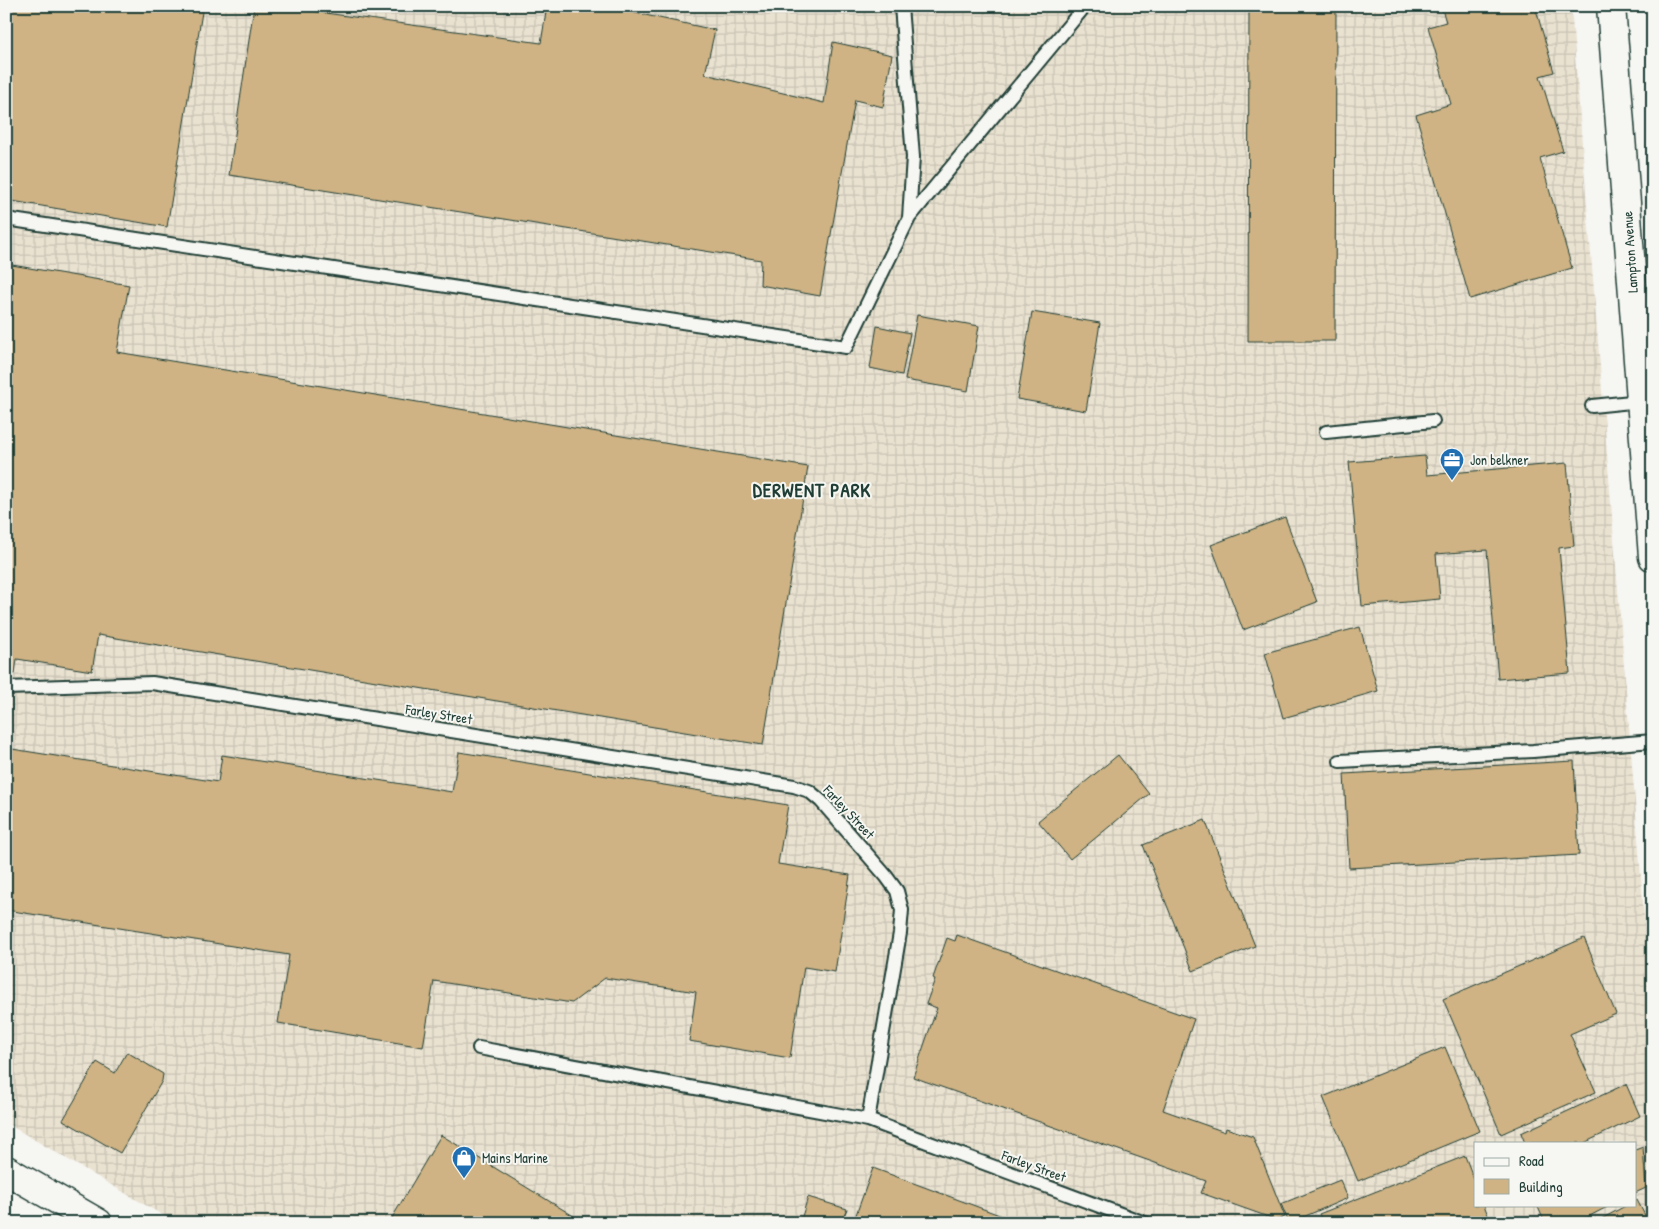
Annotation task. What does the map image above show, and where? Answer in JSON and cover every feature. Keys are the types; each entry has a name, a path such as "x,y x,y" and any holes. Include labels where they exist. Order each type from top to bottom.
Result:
{"street":[{"name":"Lampton Avenue","path":"1611,6 1653,557"},
{"path":"6,1170 98,1223"}],"lane":[{"path":"901,6 913,157 909,218"},
{"path":"6,219 846,347 909,218 1084,6"},
{"path":"1592,406 1641,401"},
{"path":"1326,432 1433,421"},
{"name":"Farley Street","path":"6,688 152,684 794,786 809,791 822,801 886,876 897,891 902,910 900,933 868,1120 1145,1223"},
{"path":"1340,761 1533,751 1653,742"},
{"path":"479,1048 868,1120"}],"shaded area":[{"path":"6,6 1571,6 1653,1026 1653,1223 176,1223 6,1123"},
{"path":"1647,6 1653,6 1653,87"}],"building":[{"path":"6,6 203,6 167,227 6,200"},
{"path":"254,6 275,6 541,43 547,6 603,6 715,30 705,74 824,103 833,42 892,55 883,107 855,100 820,296 760,285 761,260 229,175"},
{"path":"1249,6 1336,6 1335,341 1248,341"},
{"path":"1441,6 1535,6 1554,72 1540,76 1563,151 1540,158 1572,268 1470,299 1416,115 1451,104 1428,27 1446,22"},
{"path":"6,264 129,285 117,352 808,467 763,745 98,635 92,671 17,659 15,674 6,672"},
{"path":"1032,312 1100,323 1086,411 1017,399"},
{"path":"917,315 979,326 968,391 905,380"},
{"path":"877,326 910,333 902,375 870,368"},
{"path":"1425,456 1427,475 1567,463 1574,546 1559,548 1570,673 1498,679 1487,550 1436,554 1440,599 1362,606 1349,462"},
{"path":"1285,517 1317,602 1243,630 1211,545"},
{"path":"1360,627 1378,691 1283,718 1265,653"},
{"path":"6,748 218,782 222,755 452,792 459,752 788,805 778,864 850,875 835,972 804,967 790,1058 689,1041 696,992 605,978 572,1003 434,981 423,1047 278,1023 289,955 6,910"},
{"path":"1118,755 1149,794 1070,859 1038,821"},
{"path":"1574,761 1579,855 1349,868 1344,774"},
{"path":"1205,820 1255,946 1193,971 1143,845"},
{"path":"957,935 1194,1019 1163,1110 1225,1132 1226,1128 1253,1137 1285,1217 1277,1220 1201,1193 1206,1181 913,1077 937,1008 926,1004 935,979 933,978 947,938 955,941"},
{"path":"1584,938 1616,1014 1570,1034 1596,1092 1501,1134 1443,999"},
{"path":"1445,1047 1480,1131 1358,1181 1323,1097"},
{"path":"127,1052 163,1074 162,1081 120,1153 63,1120 97,1062 115,1073"},
{"path":"1626,1084 1640,1116 1586,1142 1525,1142 1521,1133"},
{"name":"Mains Marine","path":"441,1135 585,1223 389,1223"},
{"path":"1643,1147 1646,1188 1636,1193 1636,1150"},
{"path":"1465,1156 1474,1179 1474,1206 1484,1206 1491,1223 1436,1223 1435,1219 1427,1223 1323,1223 1319,1214"},
{"path":"873,1168 1021,1223 853,1223"},
{"path":"1340,1180 1348,1198 1289,1223 1281,1204"},
{"path":"808,1197 847,1209 841,1223 800,1223"},
{"path":"1636,1200 1649,1223 1594,1223 1625,1206 1636,1206"},
{"path":"1537,1206 1609,1206 1576,1223 1545,1223"}],"place":[{"name":"Jon belkner","path":"1452,481"},
{"name":"Mains Marine","path":"464,1179"}],"district":[{"name":"DERWENT PARK","path":"812,490"}]}
